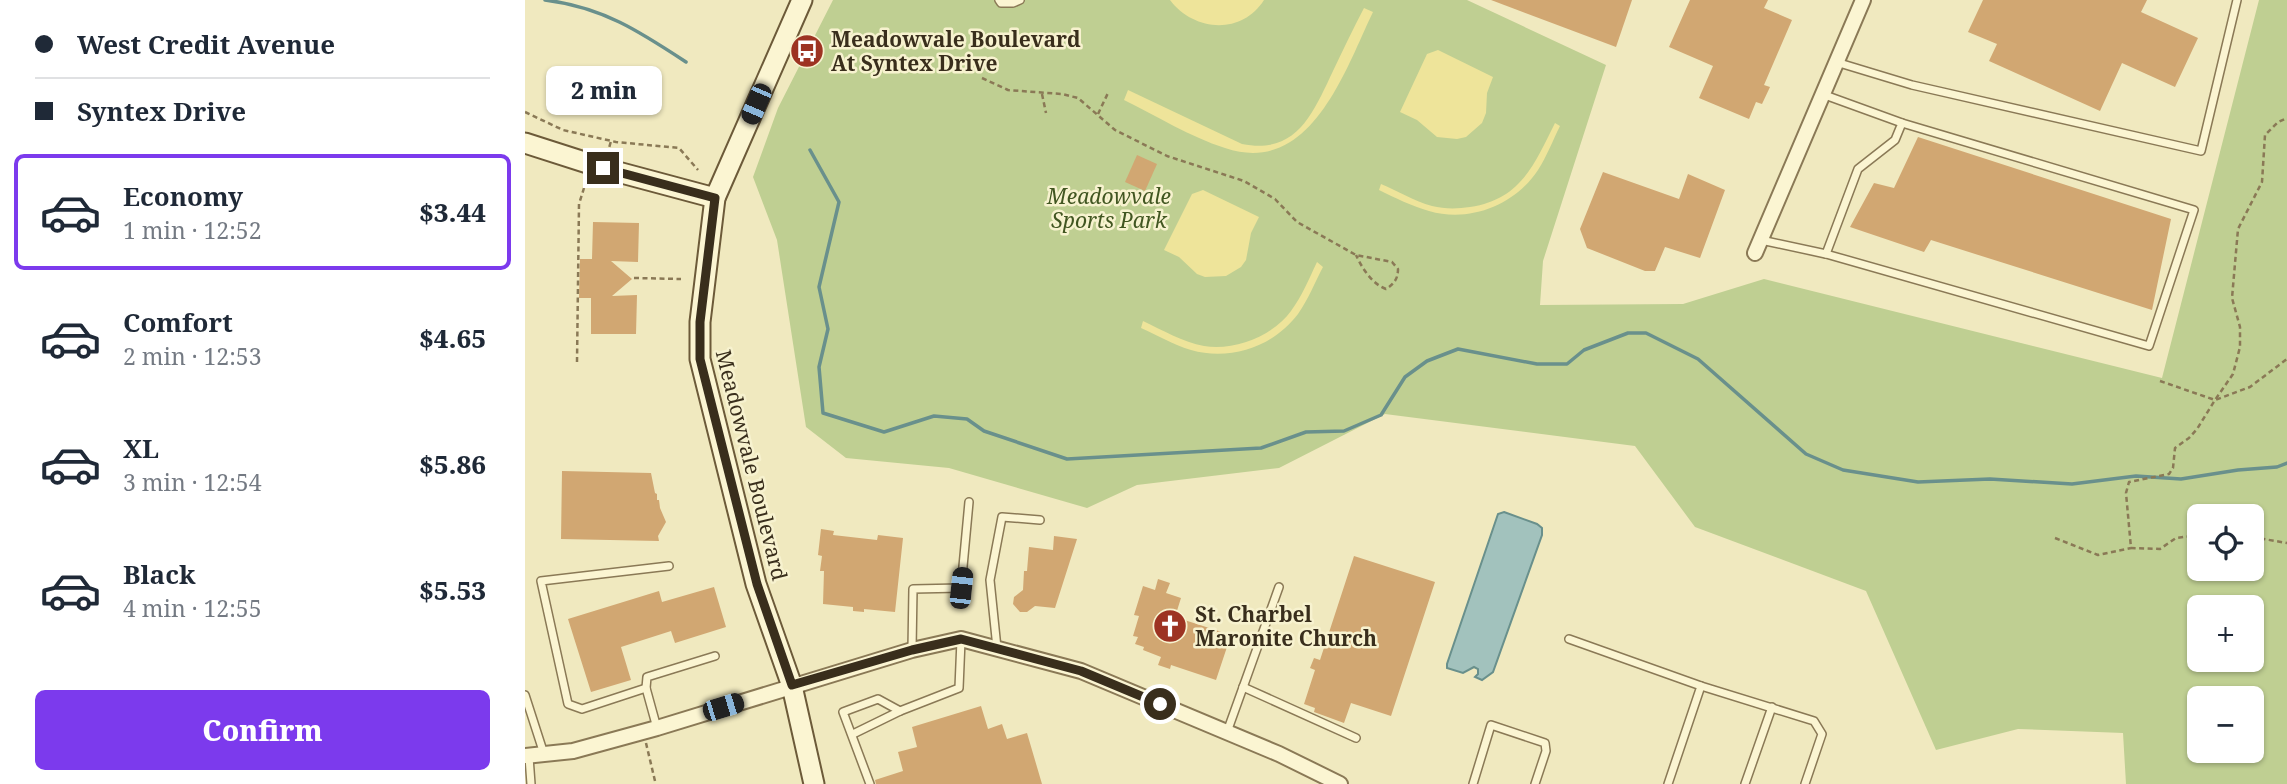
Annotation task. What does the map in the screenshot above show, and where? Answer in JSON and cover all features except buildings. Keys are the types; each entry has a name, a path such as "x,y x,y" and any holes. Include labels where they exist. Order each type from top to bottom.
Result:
{"main road":[{"name":"Meadowvale Boulevard","path":"802,0 715,198 700,322 700,359 757,584 792,685 814,784"},
{"path":"525,143 565,157 715,198"}],"street":[{"path":"1758,247 1863,0"},
{"path":"533,756 573,751 912,650 961,639 1081,671 1227,732 1340,784"}],"lane":[{"path":"999,0 1001,3 1013,3 1020,0"},
{"path":"1836,62 1912,85 2201,152 2237,0"},
{"path":"1758,247 1826,254 2148,346 2194,211 1902,123 1822,94"},
{"path":"1826,254 1858,169 1895,140 1902,123"},
{"path":"912,650 913,589 961,588 969,502"},
{"path":"997,649 990,580 1002,517 1040,520"},
{"path":"646,688 582,709 568,704 541,581 669,566"},
{"path":"1227,732 1279,587"},
{"path":"853,734 900,710 959,688 961,639"},
{"path":"1569,639 1700,686 1814,721 1822,734 1805,784"},
{"path":"649,730 647,677 715,656"},
{"path":"1668,784 1700,686"},
{"path":"1243,687 1356,738"},
{"path":"525,695 533,756 531,784"},
{"path":"870,784 843,712 877,699 900,710"},
{"path":"1745,784 1772,707"},
{"path":"1473,784 1492,726 1545,743 1546,751 1535,784"}],"path":[{"path":"982,78 1009,90 1062,94 1078,98 1115,130 1167,156 1244,181 1275,199 1297,222 1356,255 1392,262 1398,269 1398,277 1393,285 1385,289 1379,287 1362,267 1356,255"},
{"path":"1098,114 1108,93"},
{"path":"1042,94 1046,113"},
{"path":"525,112 563,130 616,142 679,148 698,170"},
{"path":"2131,548 2126,492 2129,482 2169,474 2173,468 2175,448 2197,429 2233,374 2240,347 2240,327 2232,298 2238,229 2262,182 2265,135 2278,122 2287,118"},
{"path":"577,362 579,204 584,188"},
{"path":"635,278 681,279"},
{"path":"2159,382 2215,400 2250,387 2287,359"},
{"path":"2055,538 2098,555 2131,548 2161,549 2175,538 2187,537"},
{"path":"2264,539 2287,543"},
{"path":"649,730 655,781"}],"green space":[{"name":"Meadowvale Sports Park","path":"833,0 1467,0 1606,65 1543,261 1540,305 1683,304 1764,279 2162,378 2259,0 2287,0 2287,784 2126,784 2123,733 2018,729 1936,750 1866,591 1695,527 1635,446 1385,414 1279,468 1137,485 1087,508 949,468 846,458 806,427 777,240 753,177 778,108"}],"sand":[{"path":"1170,0 1264,0 1243,20 1217,25 1191,18"},
{"path":"1364,8 1373,12 1337,88 1321,113 1302,133 1280,147 1255,153 1225,148 1186,132 1124,100 1128,90 1242,144 1261,146 1277,143 1290,137 1310,115"},
{"path":"1438,50 1493,77 1487,93 1486,113 1482,123 1466,137 1437,137 1417,120 1400,112 1427,54"},
{"path":"1555,123 1560,126 1538,170 1517,193 1490,208 1460,215 1445,214 1416,207 1379,190 1381,184 1441,208 1465,208 1487,203 1514,188 1524,178"},
{"path":"1203,190 1259,217 1251,233 1246,260 1241,267 1226,276 1205,277 1197,274 1179,257 1164,250 1192,194"},
{"path":"1317,262 1323,267 1298,314 1276,335 1250,349 1221,354 1206,353 1185,348 1141,328 1143,321 1180,339 1204,346 1228,346 1252,340 1274,328 1291,311"}],"water":[{"path":"1504,512 1537,524 1542,528 1542,535 1493,672 1482,680 1475,677 1478,669 1474,667 1463,673 1447,668 1447,664 1498,514"}],"waterway":[{"path":"545,0 584,8 619,22 686,62"},
{"path":"810,150 839,202 819,287 828,329 819,367 823,413 884,432 934,416 967,419 984,431 1067,459 1261,448 1306,432 1344,431 1381,415 1405,377 1427,361 1458,349 1537,364 1567,364 1584,350 1628,333 1646,333 1698,359 1806,454 1843,470 1918,482 1990,479 2072,484 2136,476 2181,479 2277,467 2287,463"}],"place":[{"name":"Meadowvale Boulevard At Syntex Drive","path":"807,51"},
{"name":"St. Charbel Maronite Church","path":"1170,626"}],"route":[{"path":"603,168 715,198 700,322 700,359 757,584 792,685 912,650 961,639 1081,671 1160,704"}]}
